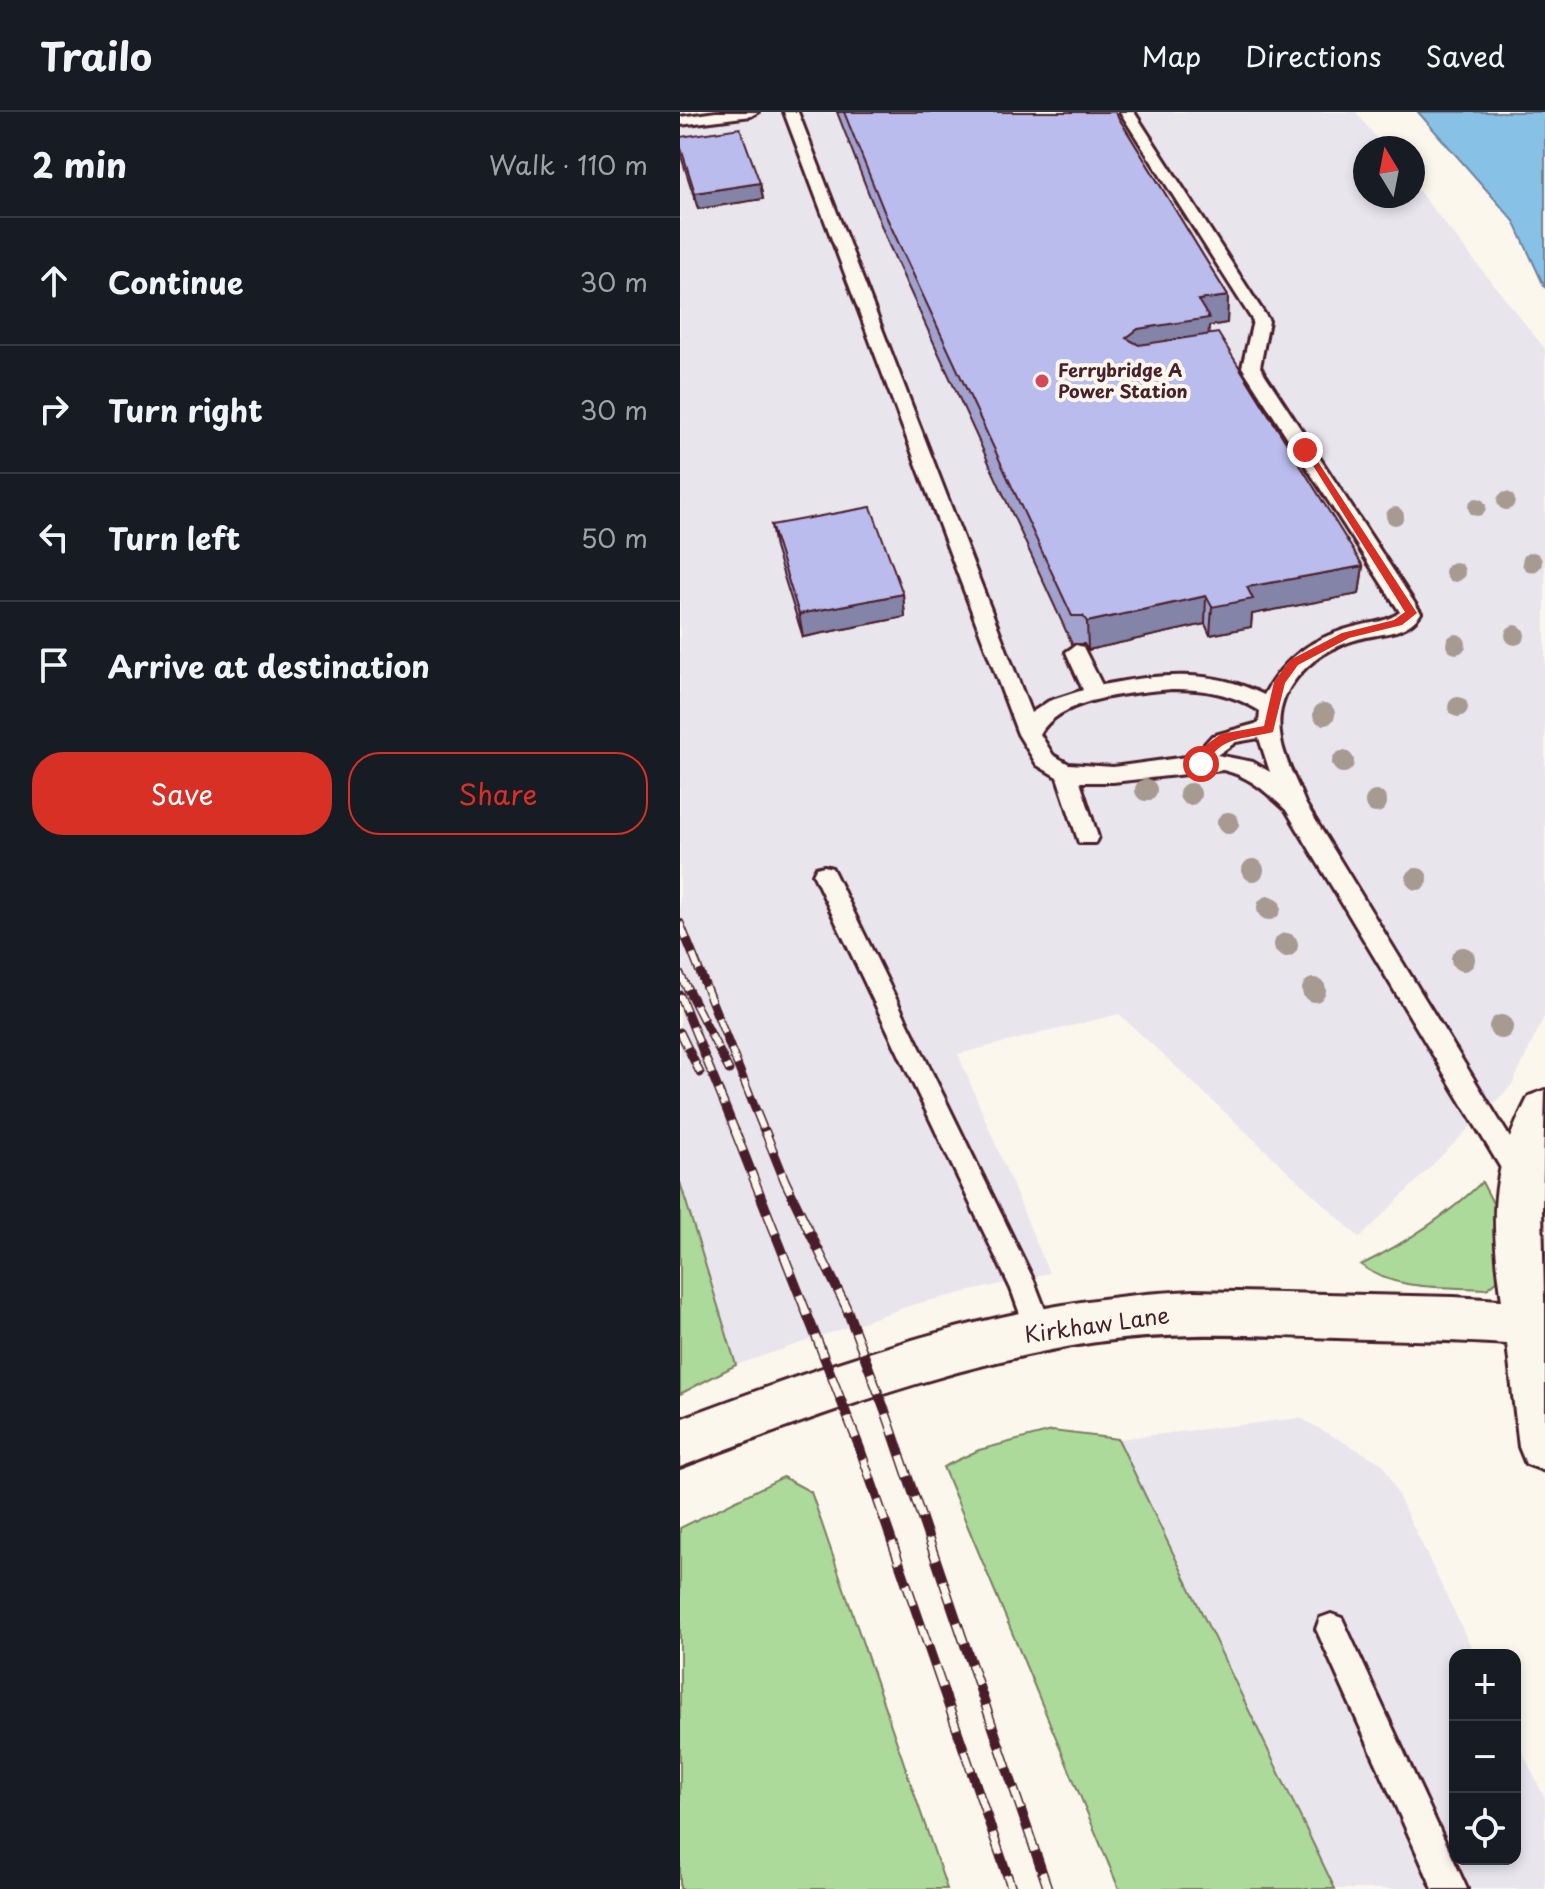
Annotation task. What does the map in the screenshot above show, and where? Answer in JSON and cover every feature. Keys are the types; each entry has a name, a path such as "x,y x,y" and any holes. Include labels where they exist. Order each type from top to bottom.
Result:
{"main road":[{"path":"1545,1109 1531,1140 1520,1177 1520,1237 1537,1324 1545,1447"},
{"name":"Kirkhaw Lane","path":"680,1443 901,1366 1039,1330 1154,1314 1227,1312 1537,1324"}],"lane":[{"path":"680,121 751,112"},
{"path":"791,112 1029,734 1046,761 1066,771 1094,776 1201,764 1245,767 1294,804"},
{"path":"1127,112 1261,321 1251,367 1411,613 1398,623 1346,635 1294,663 1279,682 1270,719"},
{"path":"1233,352 1253,356"},
{"path":"1076,652 1096,695"},
{"path":"1029,734 1043,714 1067,702 1163,682 1209,683 1249,694 1270,719 1294,804 1520,1177"},
{"path":"1201,764 1206,750 1225,737 1270,719"},
{"path":"1066,771 1087,837"},
{"path":"824,874 1024,1289 1039,1330"},
{"path":"1331,1629 1450,1889"}],"shaded area":[{"path":"680,112 1356,112 1375,136 1353,136 1353,208 1425,208 1425,199 1545,349 1545,1015 1512,1085 1360,1238 1119,1014 958,1054 1049,1273 915,1304 736,1365 680,1394"},
{"path":"1300,1418 1383,1464 1472,1649 1449,1649 1449,1865 1521,1865 1521,1749 1545,1799 1545,1889 1335,1889 1118,1439"}],"green space":[{"path":"680,1182 736,1365 680,1394"},
{"path":"1482,1182 1496,1209 1504,1275 1487,1289 1405,1284 1375,1274 1361,1265 1424,1228"},
{"path":"1052,1431 1118,1439 1335,1889 1119,1889 943,1467 979,1450"},
{"path":"783,1477 811,1492 947,1889 680,1889 680,1528"}],"water":[{"path":"1418,112 1545,112 1545,288 1514,221"}],"building":[{"name":"Ferrybridge A Power Station","path":"844,112 1115,112 1228,296 1198,300 1209,318 1138,329 1126,338 1139,345 1218,333 1363,566 1247,587 1253,599 1212,607 1206,596 1087,622 1083,616 1072,616 886,216"},
{"path":"740,128 760,183 695,193 680,137"},
{"path":"871,507 903,594 799,614 771,525"}],"railway":[{"path":"680,923 765,1133"},
{"path":"680,974 729,1070"},
{"path":"680,995 736,1133"},
{"path":"680,1032 700,1073"},
{"path":"735,1131 859,1446 1012,1889"},
{"path":"765,1131 785,1181 846,1307 888,1419 1048,1889"}],"place":[{"name":"Ferrybridge A Power Station","path":"1042,381"}],"route":[{"path":"1201,764 1206,750 1225,737 1269,729 1279,682 1294,663 1320,646 1346,635 1398,623 1411,613 1305,450"}]}
